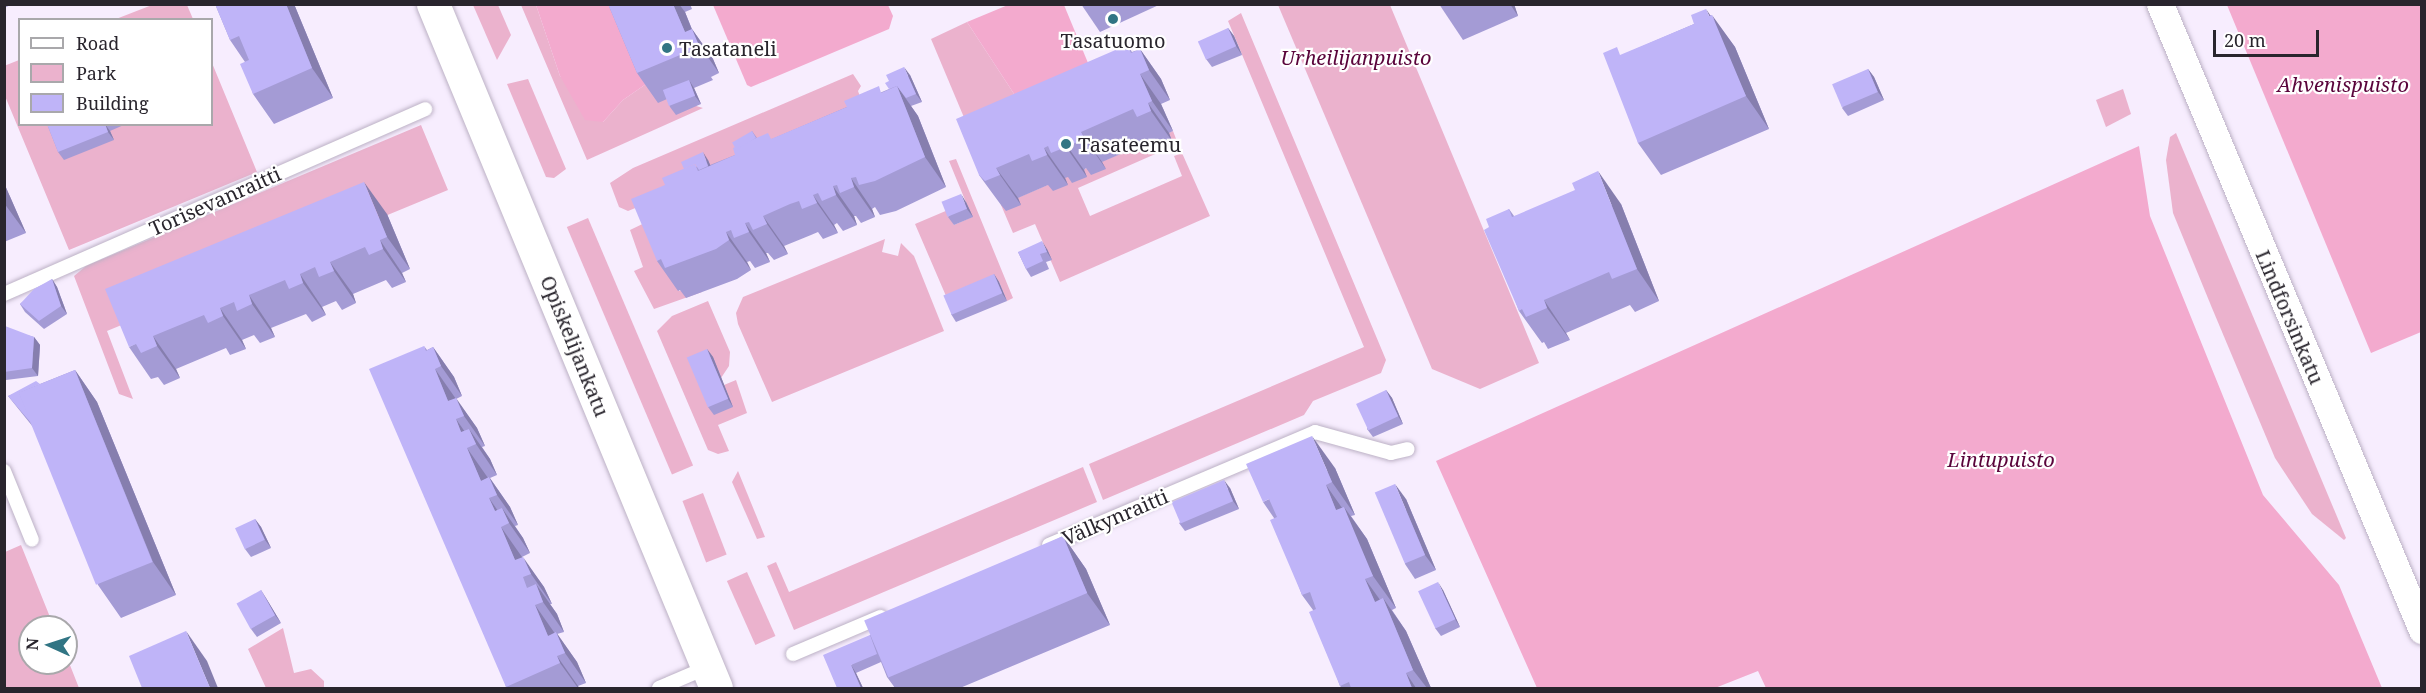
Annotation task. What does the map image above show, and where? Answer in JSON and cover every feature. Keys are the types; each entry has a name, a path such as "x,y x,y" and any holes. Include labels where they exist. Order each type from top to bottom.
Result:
{"main road":[{"name":"Opiskelijankatu","path":"433,4 712,678"}],"street":[{"name":"Lindforsinkatu","path":"2160,4 2421,630"}],"lane":[{"name":"Torisevanraitti","path":"4,294 425,109"},
{"name":"Välkynraitti","path":"1035,551 1315,432 1391,453 1408,449"},
{"path":"4,471 32,540"},
{"path":"793,654 892,612"},
{"path":"659,688 712,678"}],"green space":[{"path":"152,5 187,5 193,18 119,18"},
{"path":"473,5 498,5 511,35 497,60"},
{"path":"521,5 536,5 560,76 603,122 623,100 649,82 669,98 703,108 587,160"},
{"path":"536,5 617,5 649,82 623,100 603,122 585,120 560,76"},
{"path":"713,5 888,5 893,16 889,29 751,87 747,85"},
{"path":"1008,5 1064,5 1093,75 1022,106 967,22"},
{"name":"Urheilijanpuisto","path":"1278,5 1390,5 1539,363 1480,389 1432,369"},
{"name":"Ahvenispuisto","path":"2227,5 2421,5 2421,332 2371,353"},
{"path":"1241,13 1386,360 1381,373 1313,401 1304,415 1103,500 1089,464 1364,347 1228,21"},
{"path":"967,22 1022,106 968,127 931,39"},
{"path":"18,60 18,126 213,126 213,65 257,172 69,250 5,96 4,66"},
{"path":"853,74 861,86 858,91 862,102 743,164 628,211 619,207 610,183 633,168"},
{"path":"528,79 566,169 554,178 546,177 507,84"},
{"path":"2123,89 2131,114 2106,127 2096,100"},
{"path":"421,125 448,190 107,331 133,399 119,394 74,276 86,266"},
{"path":"1173,131 1178,144 1078,188 1090,216 1182,176 1174,156 1182,153 1210,216 1060,282 1035,224 1013,233 1001,205"},
{"path":"2176,133 2346,538 2344,540 2312,514 2275,458 2212,308 2173,213 2166,160 2170,137"},
{"name":"Lintupuisto","path":"2139,146 2150,216 2263,495 2339,585 2382,688 1766,688 1758,671 1715,688 1537,688 1436,461"},
{"path":"956,159 1013,298 1007,301 999,282 946,296 915,224 948,210 954,225 972,217 949,161"},
{"path":"682,205 679,291 698,283 702,292 654,309 634,271 643,267 630,230"},
{"path":"588,218 693,466 672,475 567,227"},
{"path":"885,239 882,252 898,256 901,243 914,256 944,331 772,402 738,324 736,313 743,297"},
{"path":"708,301 730,352 729,366 721,378 733,407 724,385 736,380 747,413 718,425 729,451 718,454 708,450 657,331 672,316"},
{"path":"1083,467 1097,502 794,630 767,566 776,562 789,592"},
{"path":"738,471 765,537 757,539 732,482"},
{"path":"703,493 727,555 706,563 682,501"},
{"path":"21,545 49,615 18,615 18,675 74,675 79,688 5,688 5,552"},
{"path":"747,572 775,636 755,645 727,581"},
{"path":"283,628 294,673 311,669 324,681 324,688 266,688 248,649"}],"building":[{"path":"215,4 286,4 312,68 253,94 240,64 249,60 239,36 230,40"},
{"path":"608,4 673,4 685,32 692,29 698,43 690,47 692,50 637,73"},
{"path":"1706,9 1709,16 1712,15 1746,96 1638,143 1603,53 1617,47 1620,55 1694,24 1691,15"},
{"path":"1228,28 1236,46 1206,60 1198,41"},
{"path":"1127,45 1131,53 1140,49 1149,70 1140,74 1152,101 1148,103 1151,111 1137,117 1133,109 1081,132 1085,139 1070,145 1067,138 1063,140 1066,147 1051,153 1048,146 1044,148 1047,155 1032,161 1029,154 996,168 1000,175 985,181 979,175 956,119"},
{"path":"904,67 916,94 906,98 897,86 889,89 885,83 889,81 886,75"},
{"path":"1868,69 1878,92 1842,107 1832,84"},
{"path":"689,80 695,96 669,106 663,90"},
{"path":"879,86 881,93 897,86 925,157 875,181 859,185 856,177 851,178 854,187 840,193 837,185 833,186 836,195 822,201 818,193 813,195 817,203 802,209 799,201 790,204 763,216 767,224 753,230 749,222 745,223 749,232 734,238 731,230 726,232 729,240 716,249 665,268 661,259 657,261 631,199 665,185 662,178 695,164 698,171 735,155 733,148 768,133 771,139 847,107 844,101"},
{"path":"48,126 106,126 108,132 58,152"},
{"path":"752,131 756,138 736,149 732,142"},
{"path":"703,152 708,166 699,170 695,164 684,169 681,162"},
{"path":"1598,171 1637,269 1612,279 1609,272 1544,300 1547,308 1526,317 1522,309 1519,311 1484,230 1489,227 1486,219 1509,209 1512,217 1575,190 1572,183"},
{"path":"364,182 387,237 380,240 383,249 369,255 365,247 330,262 334,271 319,277 315,267 300,274 303,283 289,289 285,280 249,295 252,304 237,311 234,302 220,308 223,316 208,323 204,315 153,336 157,346 141,353 136,344 129,347 105,289"},
{"path":"961,194 967,209 948,217 942,202"},
{"path":"1042,241 1047,252 1040,254 1043,261 1026,269 1018,252"},
{"path":"994,274 1002,293 952,315 943,295"},
{"path":"52,279 61,306 39,321 20,304 34,289"},
{"path":"5,326 34,337 32,368 4,372"},
{"path":"424,346 426,351 433,347 441,366 435,369 448,401 456,398 464,416 456,419 461,432 469,429 476,444 467,448 481,481 489,477 497,495 489,498 495,511 502,508 509,523 501,527 515,560 523,557 531,574 523,577 527,588 536,584 543,602 535,605 548,636 556,632 565,653 557,656 560,663 506,687 369,369"},
{"path":"707,349 728,399 708,407 687,358"},
{"path":"75,370 153,562 96,585 18,393"},
{"path":"36,381 40,384 19,393 32,424 8,396"},
{"path":"1386,390 1398,416 1368,430 1356,404"},
{"path":"1312,436 1332,482 1326,485 1336,510 1344,507 1373,576 1365,579 1375,602 1383,598 1413,670 1406,673 1412,688 1351,688 1349,682 1340,686 1309,612 1316,609 1310,592 1302,595 1270,520 1277,517 1269,499 1263,502 1246,464"},
{"path":"1224,480 1233,501 1181,523 1172,502"},
{"path":"1395,484 1425,555 1405,563 1375,493"},
{"path":"255,519 265,540 245,549 235,528"},
{"path":"1063,536 1087,593 888,677 864,620"},
{"path":"1438,582 1455,619 1435,628 1418,591"},
{"path":"261,590 275,615 251,629 237,604"},
{"path":"186,631 210,688 142,688 129,656"},
{"path":"870,635 877,654 851,665 861,688 837,688 823,655"}],"place":[{"name":"Tasatuomo","path":"1113,19"},
{"name":"Tasataneli","path":"667,48"},
{"name":"Tasateemu","path":"1066,144"}]}
